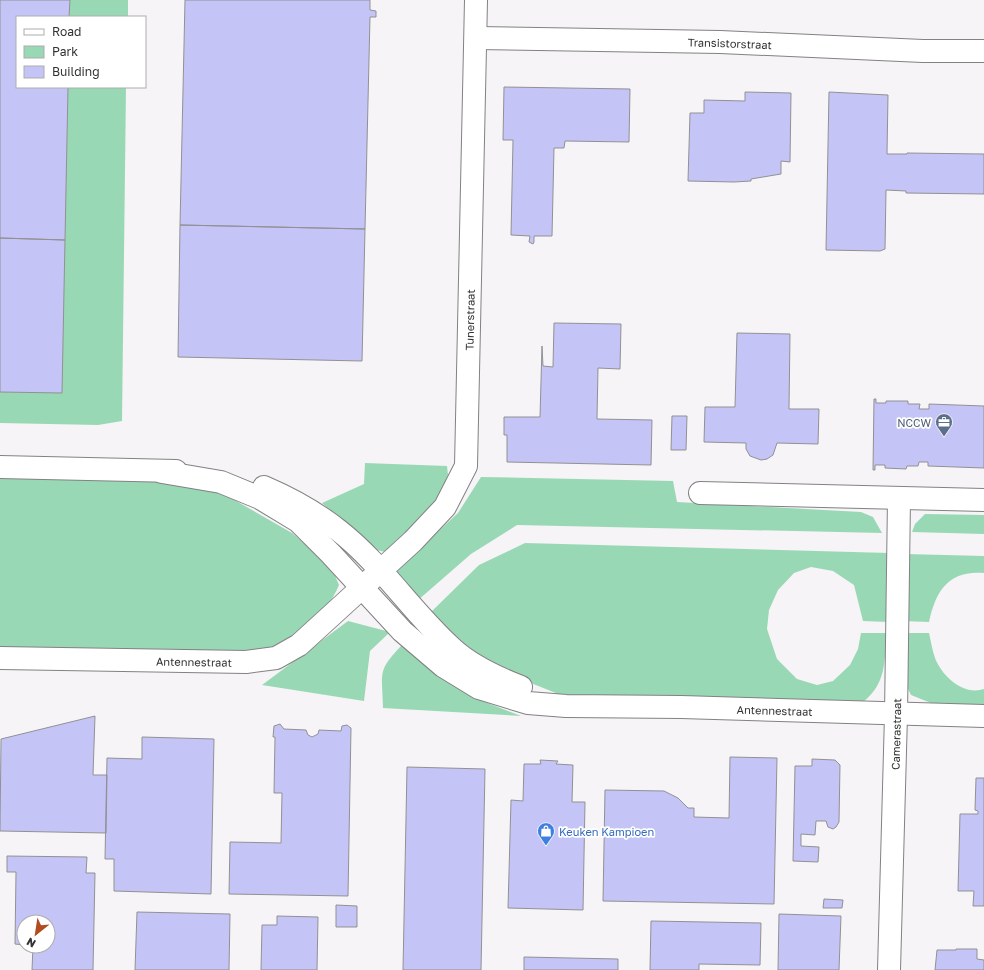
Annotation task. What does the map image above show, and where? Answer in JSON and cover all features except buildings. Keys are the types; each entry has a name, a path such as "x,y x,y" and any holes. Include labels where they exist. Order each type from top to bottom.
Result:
{"street":[{"name":"Tunerstraat","path":"381,571 445,507 466,466 476,0"},
{"name":"Transistorstraat","path":"476,38 720,42 821,48 923,51 984,50"},
{"name":"Antennestraat","path":"0,467 162,472 214,471 258,484 301,503 338,530 381,571 455,651 493,676 566,706"},
{"name":"Antennestraat","path":"162,472 221,482 260,498 298,521 402,631 437,661 479,688 528,703 566,706 689,707 896,715 984,716"},
{"path":"700,492 984,500"},
{"name":"Camerastraat","path":"889,970 896,715 899,498"},
{"name":"Antennestraat","path":"0,658 246,662 276,658 299,645 381,571"}],"green space":[{"path":"14,0 128,0 128,16 17,16"},
{"path":"0,83 16,88 126,88 122,421 98,425 0,423"},
{"path":"365,463 447,466 448,475 435,508 385,552 372,549 322,503 364,484"},
{"path":"481,477 673,481 677,502 861,512 873,517 882,533 517,525 471,554 417,601 395,578 397,569 458,513"},
{"path":"0,478 181,482 224,494 292,533 322,559 333,571 339,585 325,608 304,628 280,643 255,654 0,650"},
{"path":"925,514 984,515 984,534 912,532 915,524"},
{"path":"525,543 889,553 889,622 863,621 854,585 833,571 811,567 794,573 778,590 769,610 767,629 777,659 797,679 817,685 833,681 850,665 858,649 861,633 887,633 883,671 871,695 863,702 566,697 503,672 455,642 429,614 479,565"},
{"path":"905,554 984,556 984,573 962,575 946,584 936,600 929,622 903,621"},
{"path":"348,621 390,632 370,651 364,701 262,685"},
{"path":"905,633 929,633 932,649 938,665 948,678 961,687 968,690 984,689 984,705 931,703 911,695 905,683"},
{"path":"403,644 433,671 472,697 521,716 383,708 383,672 389,660"}],"place":[{"name":"NCCW","path":"944,437"},
{"name":"Keuken Kampioen","path":"546,846"}]}
